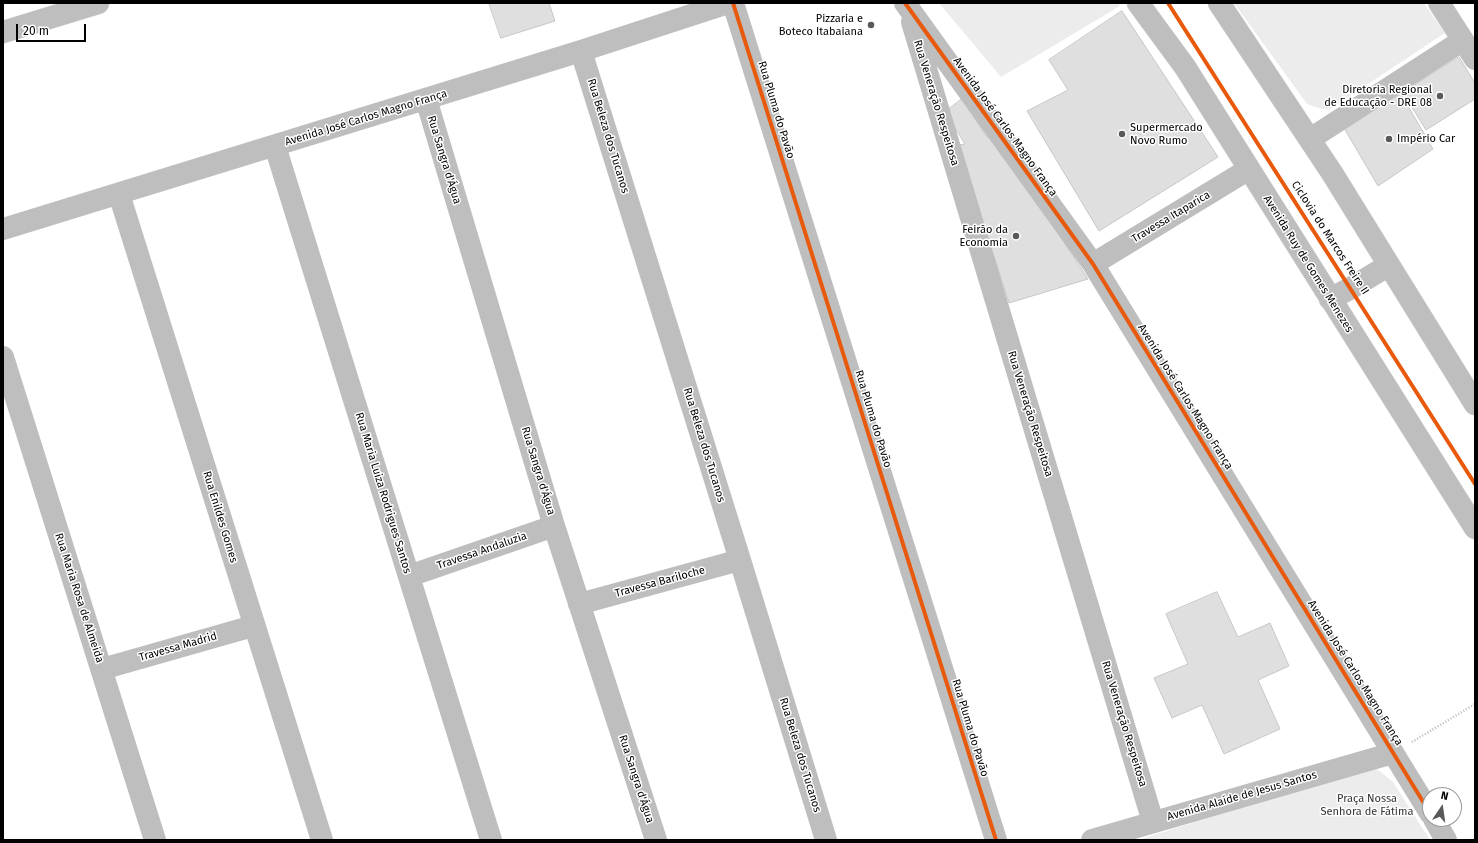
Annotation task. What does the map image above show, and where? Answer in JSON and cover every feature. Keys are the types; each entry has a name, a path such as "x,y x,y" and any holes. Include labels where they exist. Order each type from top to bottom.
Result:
{"street":[{"path":"3,32 98,3"},
{"name":"Avenida José Carlos Magno França","path":"3,229 581,51 728,3"},
{"name":"Rua Pluma do Pavão","path":"734,3 996,840"},
{"name":"Avenida Ruy de Gomes Menezes","path":"1138,3 1185,67 1475,528"},
{"path":"1219,3 1310,139 1475,404"},
{"path":"1439,3 1475,59"},
{"name":"Avenida José Carlos Magno França","path":"906,4 1093,264 1422,800"},
{"name":"Rua Veneração Respeitosa","path":"906,4 1153,822"},
{"path":"1310,139 1463,40"},
{"name":"Rua Beleza dos Tucanos","path":"581,51 826,840"},
{"name":"Rua Sangra d'Água","path":"426,99 554,526 656,840"},
{"name":"Rua Maria Luiza Rodrigues Santos","path":"275,146 491,840"},
{"name":"Travessa Itaparica","path":"1093,264 1249,169"},
{"name":"Rua Enildes Gomes","path":"119,194 253,626 322,840"},
{"path":"1330,299 1389,265"},
{"name":"Rua Maria Rosa de Almeida","path":"3,357 155,840"},
{"name":"Travessa Andaluzia","path":"409,576 554,526"},
{"name":"Travessa Bariloche","path":"579,604 740,560"},
{"name":"Travessa Madrid","path":"102,669 253,626"},
{"name":"Avenida Alaíde de Jesus Santos","path":"1092,840 1393,753"},
{"path":"1439,827 1446,840"}],"path":[{"path":"1393,753 1475,704"}],"green space":[{"path":"939,3 1118,3 1120,6 1001,77"},
{"path":"1234,3 1424,3 1445,33 1329,110 1307,104"},
{"name":"Praça Nossa Senhora de Fátima","path":"1377,769 1393,782 1430,840 1138,840 1334,778"}],"building":[{"path":"489,3 549,3 555,21 501,38"},
{"name":"Supermercado Novo Rumo","path":"1122,11 1218,157 1099,231 1027,111 1068,90 1049,60"},
{"name":"Diretoria Regional de Educação - DRE 08","path":"1459,57 1475,83 1475,99 1426,130 1403,93"},
{"name":"Império Car","path":"1401,94 1433,149 1378,186 1344,128"},
{"path":"962,99 987,137 995,137 1088,279 1009,303 958,145 965,144 945,112"},
{"path":"1217,592 1238,637 1270,623 1289,666 1258,680 1280,729 1224,754 1202,705 1172,718 1154,678 1188,664 1166,614"}],"cycle path":[{"path":"733,3 996,840"},
{"path":"905,3 1093,264 1422,800"},
{"name":"Ciclovia do Marcos Freire II","path":"1168,3 1475,484"}],"place":[{"name":"Pizzaria e Boteco Itabaiana","path":"871,25"},
{"name":"Diretoria Regional de Educação - DRE 08","path":"1440,96"},
{"name":"Supermercado Novo Rumo","path":"1122,134"},
{"name":"Império Car","path":"1389,139"},
{"name":"Feirão da Economia","path":"1016,236"}]}
